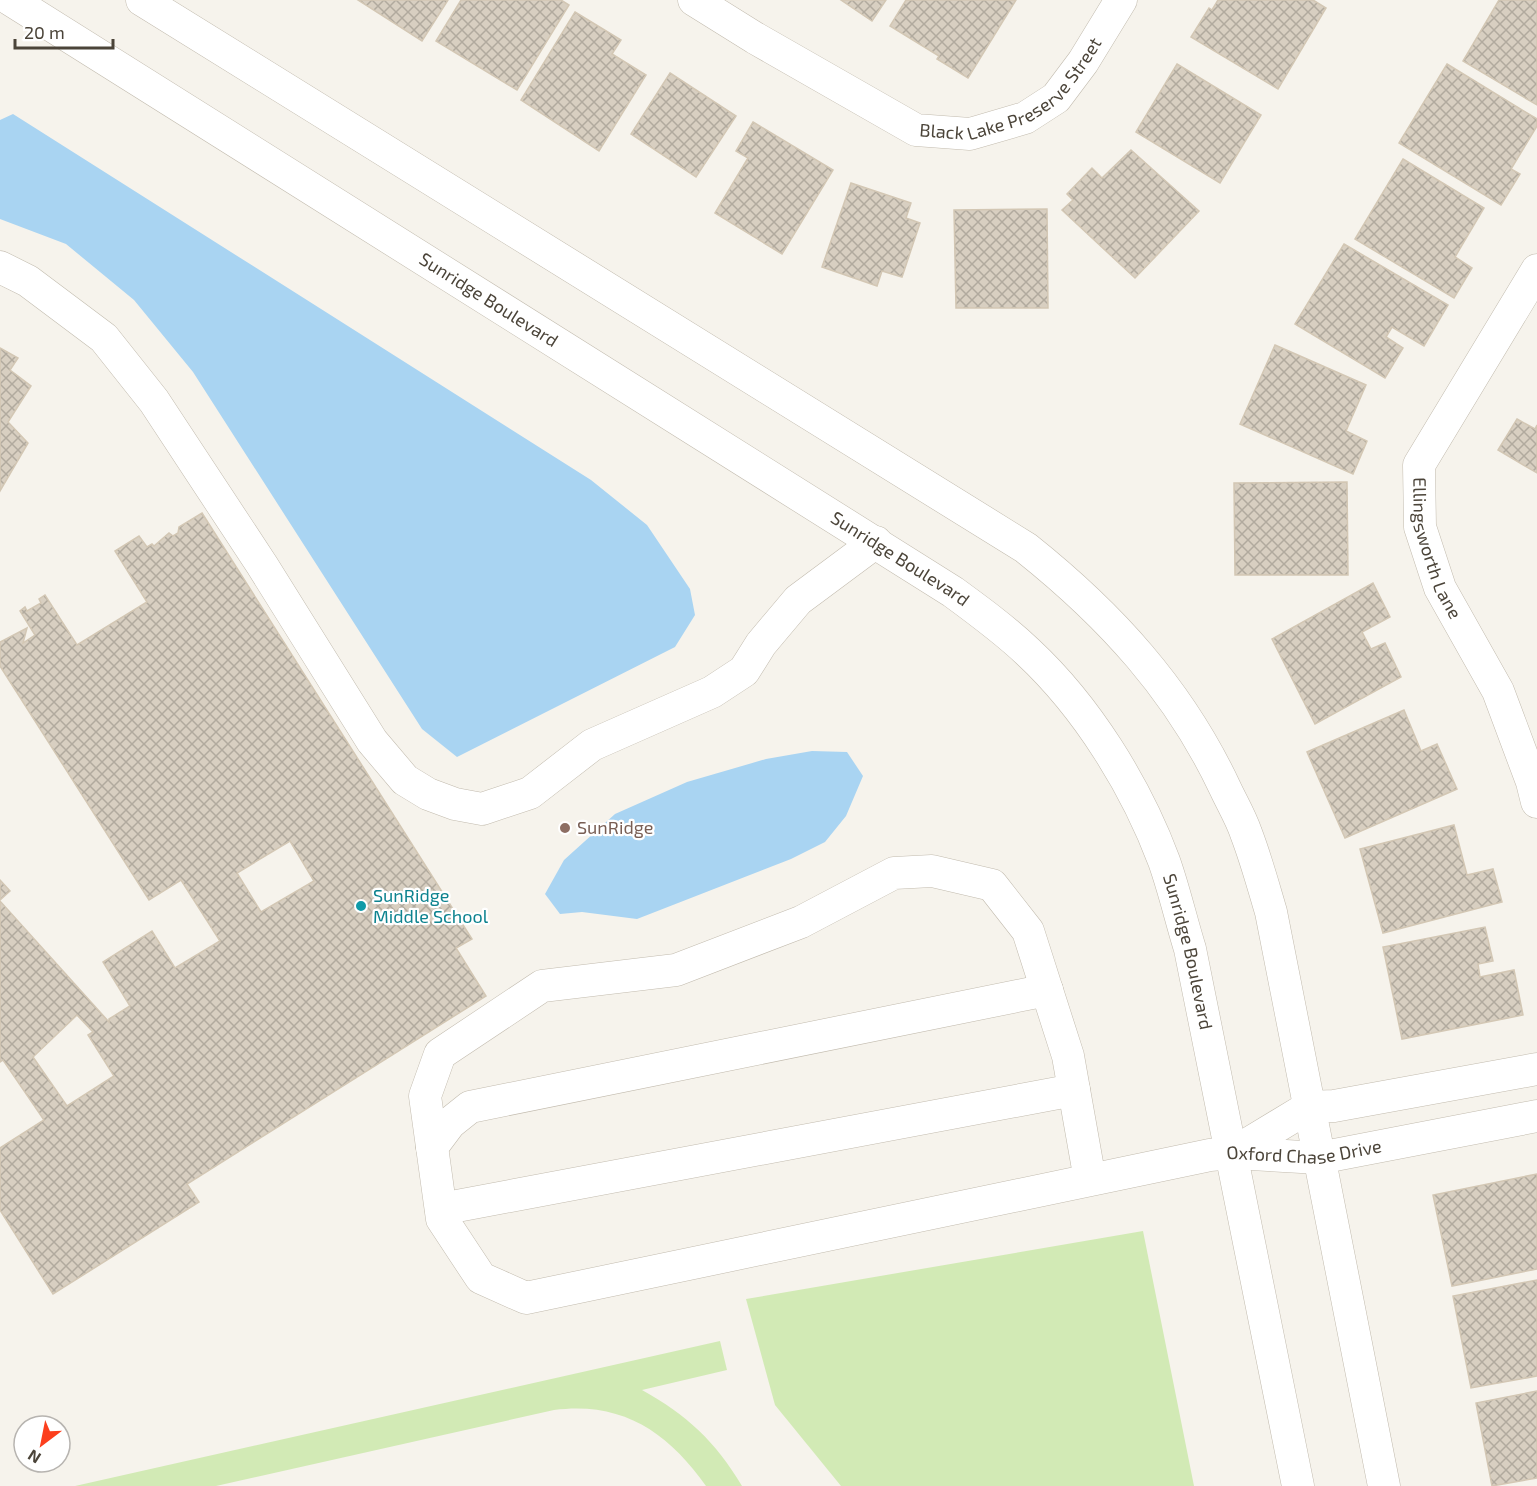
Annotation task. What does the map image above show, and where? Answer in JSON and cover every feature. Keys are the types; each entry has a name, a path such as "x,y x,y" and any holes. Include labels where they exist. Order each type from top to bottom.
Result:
{"street":[{"path":"0,5 12,0"},
{"name":"Sunridge Boulevard","path":"12,0 72,41 953,592 1029,653 1066,695 1113,760 1141,809 1164,862 1190,949 1233,1153 1298,1486"},
{"path":"142,0 1026,548 1097,608 1141,655 1178,702 1211,758 1246,831 1270,912 1384,1486"},
{"name":"Black Lake Preserve Street","path":"694,0 755,38 916,130 970,134 1024,118 1056,98 1083,62 1121,0"},
{"path":"0,267 28,281 104,339 154,401 262,565 372,741 405,780 428,794 455,804 482,809 530,793 592,745 712,692 744,671 761,644 798,600 876,542"},
{"name":"Ellingsworth Lane","path":"1537,270 1419,465 1420,527 1440,588 1498,691 1532,782 1537,802"},
{"path":"1090,1180 1068,1056 1028,931 992,885 932,871 894,873 801,922 676,970 542,986 440,1054 425,1096 442,1219 481,1278 526,1298 1210,1155 1233,1153"},
{"path":"432,1147 450,1123 470,1107 1047,990"},
{"name":"Oxford Chase Drive","path":"1233,1153 1309,1107 1334,1106 1537,1069"},
{"path":"1439,1086 1449,1133"},
{"path":"441,1209 1074,1090"},
{"name":"Oxford Chase Drive","path":"1233,1153 1319,1158 1537,1116"}],"green space":[{"path":"1143,1231 1194,1486 841,1486 775,1405 746,1299"},
{"path":"720,1341 727,1370 642,1390 673,1409 699,1430 732,1470 742,1486 706,1486 676,1450 641,1424 601,1410 578,1408 554,1410 216,1486 75,1486"}],"water":[{"path":"13,114 591,480 647,525 690,589 695,615 675,647 457,757 422,729 193,372 134,300 66,244 0,219 0,120"},
{"path":"812,751 847,752 863,776 846,816 825,842 791,859 637,919 582,912 560,914 545,894 564,860 615,814 687,782 766,759"}],"building":[{"path":"358,0 448,0 422,41"},
{"path":"461,0 561,0 569,5 517,90 436,41"},
{"path":"841,0 886,0 872,21"},
{"path":"906,0 1016,0 968,78 937,59 939,56 890,26"},
{"path":"1218,0 1313,0 1326,8 1278,89 1191,37 1209,8 1212,10"},
{"path":"1499,0 1537,0 1537,105 1463,61"},
{"path":"575,12 621,40 612,54 646,75 599,151 521,100"},
{"path":"1177,64 1261,115 1220,183 1136,132"},
{"path":"1447,64 1537,119 1537,126 1511,169 1520,174 1501,205 1399,143"},
{"path":"670,73 736,116 696,177 631,134"},
{"path":"753,122 833,170 782,254 715,213 748,158 736,151"},
{"path":"1131,150 1199,211 1135,278 1062,210 1073,200 1067,194 1092,168 1102,178"},
{"path":"1403,159 1484,208 1455,257 1472,268 1454,298 1355,239"},
{"path":"851,183 911,203 906,218 920,223 902,277 882,271 877,286 822,267"},
{"path":"1047,209 1048,308 956,308 954,210"},
{"path":"1344,244 1448,305 1424,346 1392,327 1386,337 1403,348 1385,378 1295,324"},
{"path":"1275,345 1366,385 1346,431 1367,441 1353,474 1240,424"},
{"path":"0,348 18,358 10,370 31,386 8,422 28,443 0,491"},
{"path":"1517,419 1535,429 1537,425 1537,473 1498,450"},
{"path":"1347,482 1348,575 1235,575 1234,483"},
{"name":"SunRidge Middle School","path":"202,513 472,939 456,948 486,996 187,1184 199,1202 53,1294 0,1210 0,1148 44,1120 3,1060 0,1062 0,901 109,1022 109,1019 130,1006 103,962 152,931 175,968 220,941 181,880 149,900 0,666 0,642 27,628 23,643 35,635 20,611 25,607 27,611 41,603 39,599 45,595 77,645 147,602 115,551 139,536 147,547 152,544 154,546 169,533 173,536 178,533 179,527","holes":["290,841 314,881 261,912 237,873","77,1015 93,1032 88,1035 114,1076 67,1106 33,1057"]},
{"path":"1373,583 1390,617 1362,632 1371,649 1385,643 1401,677 1315,724 1272,639"},
{"path":"1404,710 1421,751 1437,744 1457,789 1345,838 1307,752"},
{"path":"1454,825 1467,875 1493,869 1502,902 1383,933 1360,849"},
{"path":"0,880 10,891 0,900"},
{"path":"1485,927 1493,961 1478,964 1480,977 1514,970 1523,1015 1402,1039 1383,947"},
{"path":"1537,1174 1537,1269 1452,1286 1433,1195"},
{"path":"1537,1280 1537,1376 1471,1388 1453,1296"},
{"path":"1537,1391 1537,1478 1492,1486 1476,1403"}],"place":[{"name":"SunRidge","path":"565,828"},
{"name":"SunRidge Middle School","path":"361,906"}]}
